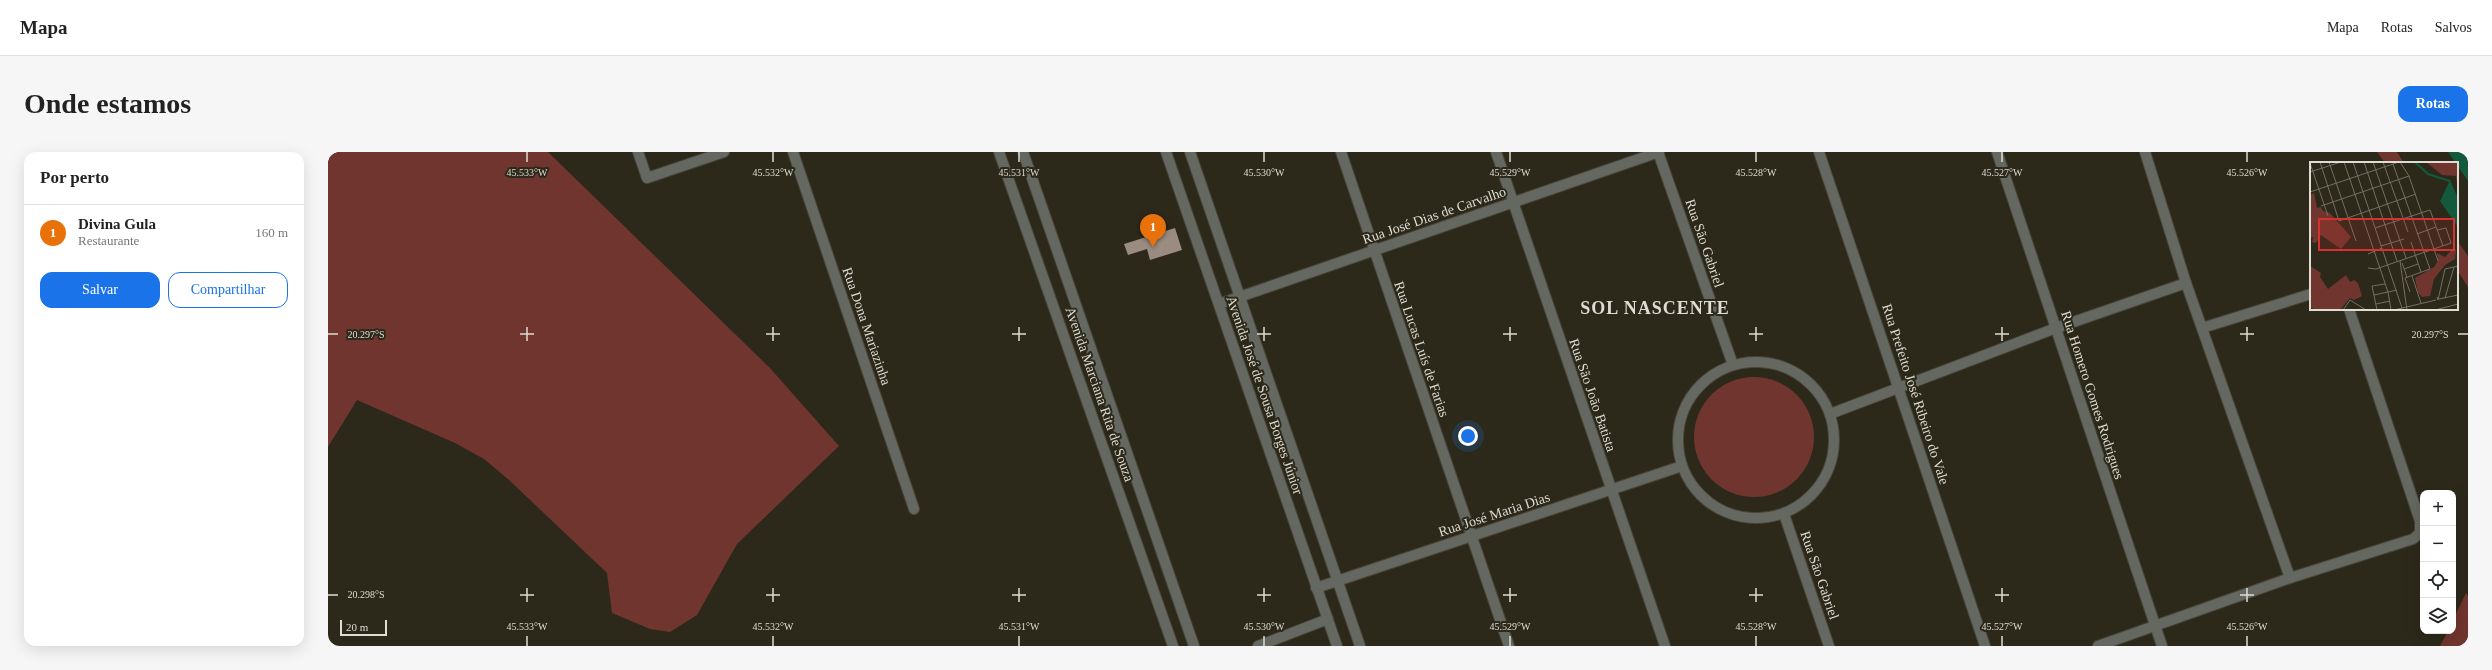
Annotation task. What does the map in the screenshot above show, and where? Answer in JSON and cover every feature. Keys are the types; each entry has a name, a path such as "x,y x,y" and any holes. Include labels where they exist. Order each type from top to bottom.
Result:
{"street":[{"path":"638,152 647,178 724,152"},
{"name":"Rua Dona Mariazinha","path":"793,152 914,509"},
{"name":"Avenida Marciana Rita de Souza","path":"999,152 1173,646"},
{"name":"Avenida Marciana Rita de Souza","path":"1023,152 1194,646"},
{"name":"Avenida José de Sousa Borges Júnior","path":"1166,152 1337,646"},
{"name":"Avenida José de Sousa Borges Júnior","path":"1190,152 1360,646"},
{"name":"Rua Lucas Luís de Farias","path":"1341,152 1508,646"},
{"name":"Rua São João Batista","path":"1496,152 1665,646"},
{"name":"Rua José Dias de Carvalho","path":"1218,304 1658,152"},
{"name":"Rua São Gabriel","path":"1658,152 1733,366"},
{"name":"Rua Prefeito José Ribeiro do Vale","path":"1820,152 1985,646"},
{"name":"Rua Homero Gomes Rodrigues","path":"1997,152 2162,646"},
{"path":"2145,152 2186,283 2290,578"},
{"path":"1830,414 2056,328 2186,283"},
{"path":"2202,328 2310,294"},
{"path":"2098,646 2290,578 2413,539 2420,533 2421,527 2349,310"},
{"path":"1756,362 1780,366 1802,376 1819,393 1830,414 1835,438 1832,462 1822,484 1805,502 1784,514 1759,519 1729,513 1712,505 1694,488 1682,466 1678,436 1681,417 1692,394 1710,377 1733,366 1756,362"},
{"name":"Rua José Maria Dias","path":"1316,588 1682,466"},
{"name":"Rua São Gabriel","path":"1784,514 1829,646"},
{"path":"1258,646 1328,619"}],"shaded area":[{"path":"328,152 548,152 769,367 839,446 737,544 697,615 670,632 650,629 612,613 607,573 509,480 484,459 455,443 357,400 328,447"},
{"path":"2377,152 2397,152 2403,162 2384,162"},
{"path":"2448,152 2468,152 2468,181 2458,166 2458,162 2455,162"},
{"path":"2458,241 2468,256 2468,287 2458,272"},
{"path":"1754,377 1777,381 1797,394 1810,414 1814,437 1810,460 1797,480 1777,493 1754,497 1731,493 1711,480 1698,460 1694,437 1698,414 1711,394 1731,381"},
{"path":"2466,593 2468,596 2468,646 2440,646 2446,634 2456,634 2456,614"}],"building":[{"path":"1175,228 1182,250 1150,260 1147,249 1128,255 1124,244"}],"place":[{"name":"Divina Gula","path":"1153,247"}],"district":[{"name":"SOL NASCENTE","path":"1655,308"}]}
